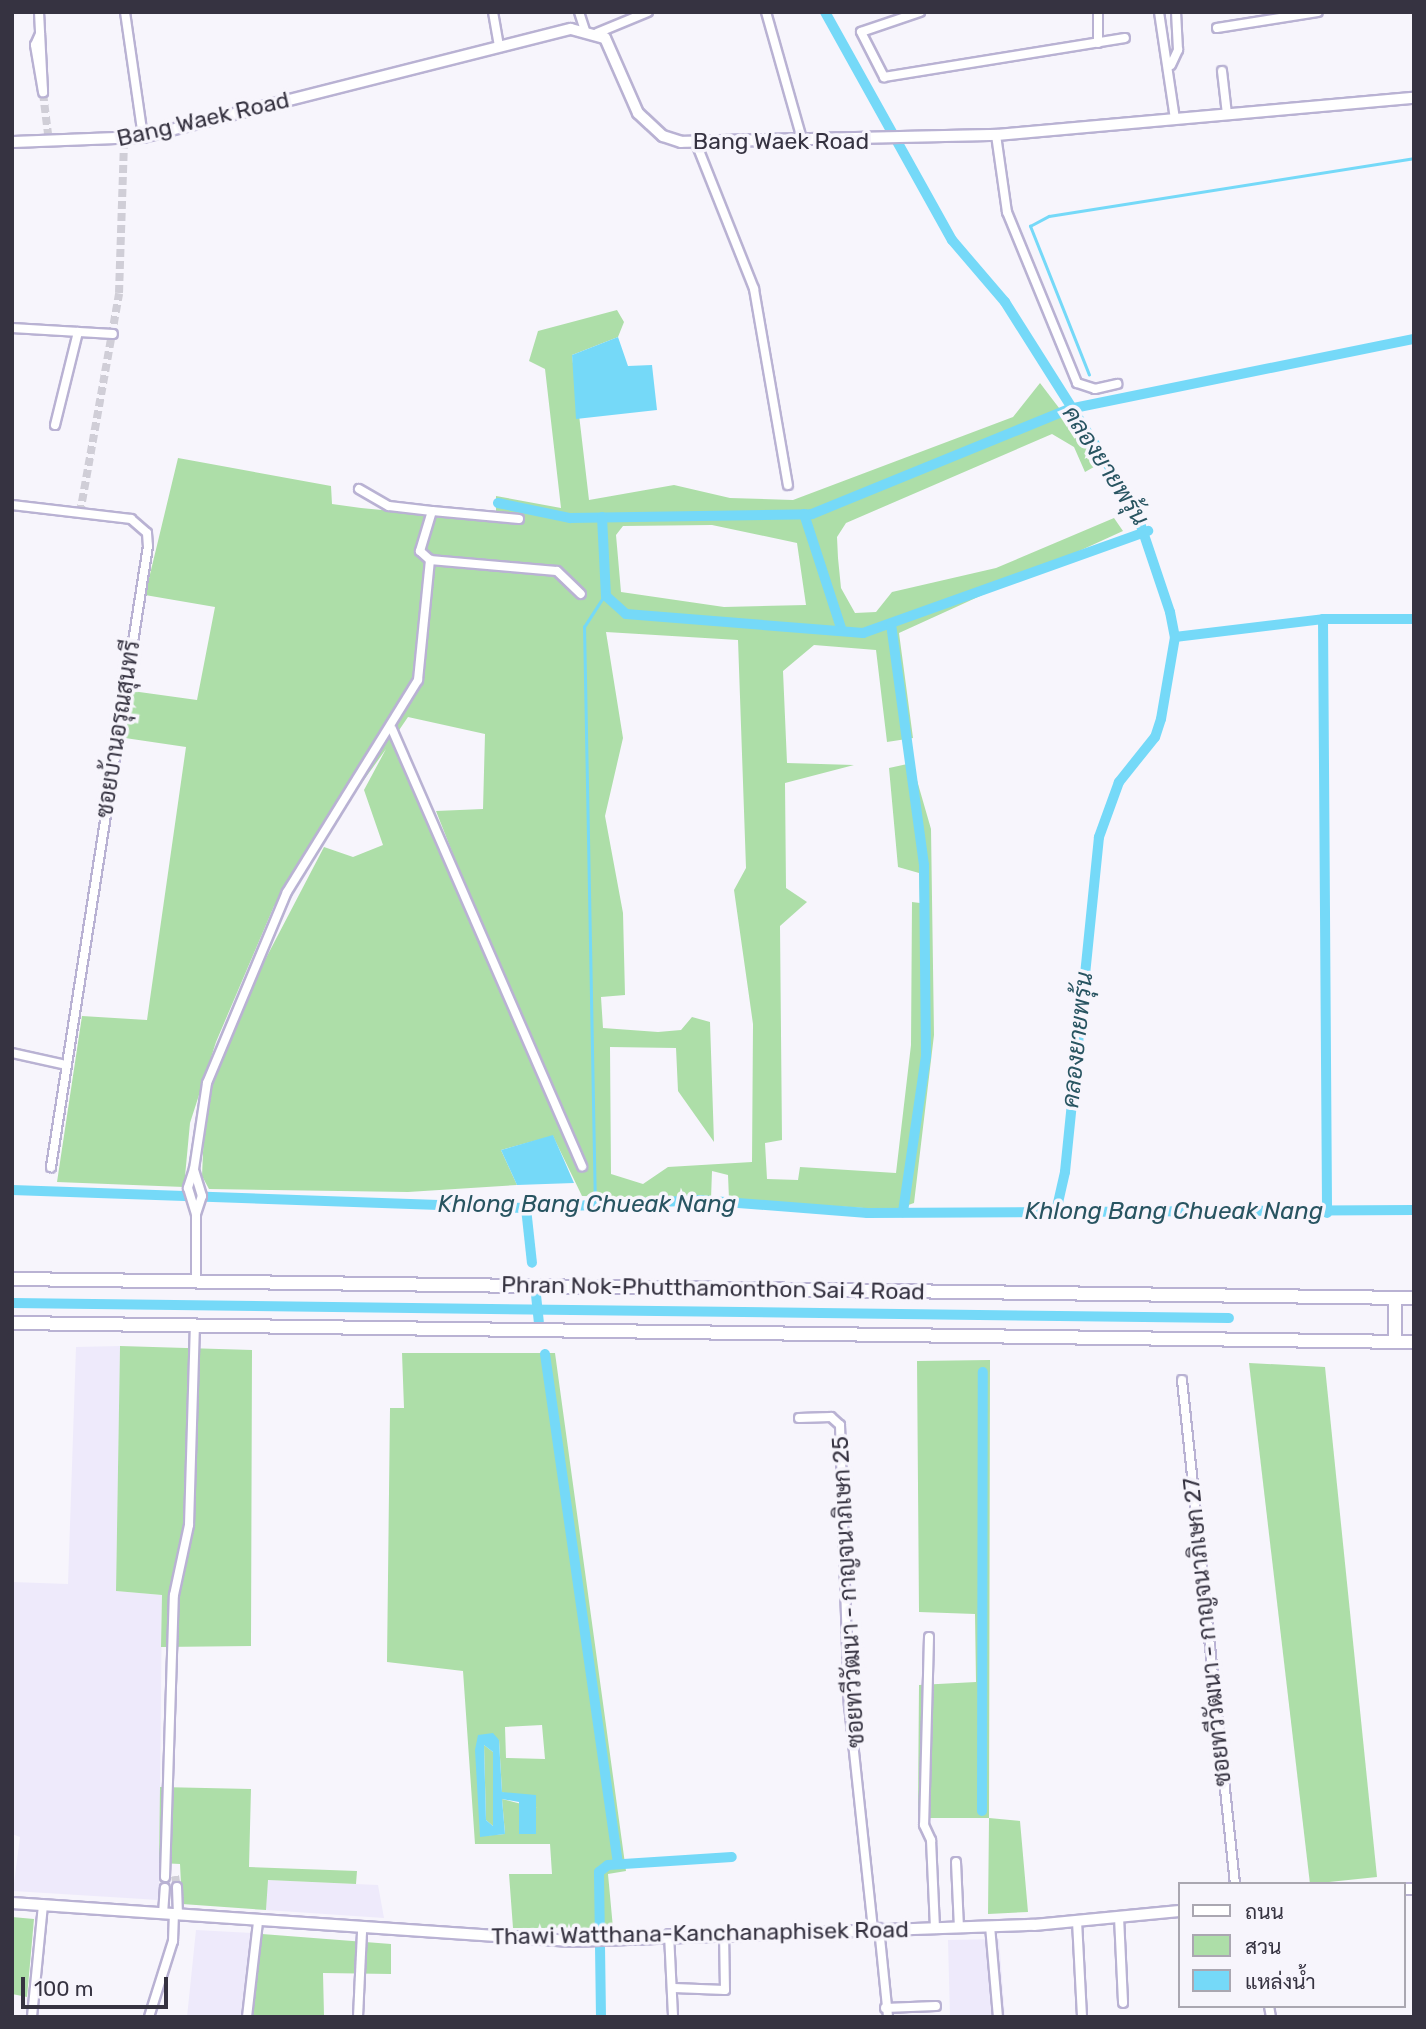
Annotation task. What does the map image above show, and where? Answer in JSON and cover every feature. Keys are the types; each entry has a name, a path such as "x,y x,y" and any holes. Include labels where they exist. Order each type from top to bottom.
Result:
{"main road":[{"name":"Bang Waek Road","path":"12,142 48,138 143,137 499,45 585,30 597,33 615,52 649,126 696,143 880,141 996,135 1414,98"},
{"name":"Phran Nok-Phutthamonthon Sai 4 Road","path":"12,1279 1414,1298"},
{"path":"1395,1298 1395,1342"},
{"name":"Phran Nok-Phutthamonthon Sai 4 Road","path":"12,1323 1414,1342"}],"street":[{"path":"39,12 43,91"},
{"path":"125,12 143,137"},
{"path":"493,12 499,45"},
{"path":"579,12 585,30"},
{"path":"597,33 648,12"},
{"path":"766,12 803,143"},
{"path":"920,12 861,32 884,77 1125,38"},
{"path":"1098,12 1098,43"},
{"path":"1159,12 1171,65 1175,119"},
{"path":"1171,65 1178,50 1176,12"},
{"path":"1217,29 1268,16 1318,12"},
{"path":"1222,71 1227,114"},
{"path":"996,135 1007,212 1077,383 1095,389 1117,384"},
{"path":"696,143 757,300 788,485"},
{"path":"12,328 113,334"},
{"path":"55,425 78,332"},
{"path":"359,489 389,506 519,519"},
{"name":"ซอยบ้านอรุณสุนทรี","path":"12,505 131,519 146,533 148,545 86,950 62,1064 51,1167"},
{"path":"432,511 421,551 430,560 557,571 581,594"},
{"path":"196,1281 194,1176 207,1083 287,892 391,729 418,680 430,560"},
{"path":"391,729 582,1167"},
{"path":"12,1053 62,1064"},
{"path":"194,1176 196,1210"},
{"path":"176,1876 171,1864 174,1595 189,1525 195,1326"},
{"name":"ซอยทวีวัฒนา - กาญจนาภิเษก 27","path":"1182,1380 1235,1882"},
{"name":"ซอยทวีวัฒนา - กาญจนาภิเษก 25","path":"799,1418 831,1418 840,1425 849,1705 876,1928"},
{"path":"929,1637 924,1825 931,1840 935,1928"},
{"path":"957,1862 959,1927"},
{"path":"165,1877 171,1864"},
{"path":"149,2017 173,1941 172,1914 177,1887"},
{"path":"165,1888 172,1914"},
{"name":"Thawi Watthana-Kanchanaphisek Road","path":"12,1903 362,1931 577,1940 724,1931 990,1926 1178,1911"},
{"path":"33,2017 43,1905"},
{"path":"1119,1917 1123,2003"},
{"path":"1077,1921 1082,2017"},
{"path":"247,2017 258,1922"},
{"path":"990,1926 998,2017"},
{"path":"876,1928 886,2012 936,2006"},
{"path":"358,2017 362,1931"},
{"path":"674,1988 725,1990 724,1931"},
{"path":"669,1934 674,1988 673,2017"}],"shaded area":[{"path":"120,1346 116,1591 162,1595 159,1900 13,1891 20,1837 12,1834 12,1582 68,1584 76,1347"},
{"path":"267,1880 378,1885 384,1918 266,1910"},
{"path":"196,1930 252,1933 242,2017 187,2017"},
{"path":"999,1939 1005,2017 950,2017 948,1940"}],"green space":[{"path":"617,310 624,322 618,337 572,355 589,500 674,485 730,498 793,500 1013,417 1040,383 1101,463 1085,472 1074,447 1052,434 846,523 837,537 841,588 855,613 876,612 892,592 996,568 1114,518 1123,531 899,633 913,738 887,742 876,650 814,645 783,671 787,763 854,765 785,783 786,888 807,902 780,926 782,1140 765,1143 767,1179 798,1180 800,1167 896,1173 911,1045 912,902 920,903 919,873 898,867 889,768 912,763 931,829 934,1035 914,1203 894,1210 729,1199 728,1175 712,1171 711,1199 582,1196 553,1136 501,1150 517,1185 408,1192 209,1189 202,1176 205,1107 217,1071 253,983 324,847 353,857 383,845 364,790 386,749 274,906 216,1042 190,1123 184,1187 57,1182 82,1016 147,1020 186,747 125,738 132,691 197,700 215,607 145,595 178,458 331,486 332,504 361,508 496,521 496,496 561,508 545,369 529,361 538,331","holes":["712,525 797,543 806,605 724,607 621,592 616,535 623,526","606,632 738,640 746,868 734,890 753,1024 752,1162 668,1167 643,1184 611,1174 610,1047 676,1048 678,1091 714,1142 710,1022 692,1017 681,1030 658,1032 603,1028 601,997 625,995 623,913 605,816 623,738","408,717 485,734 483,809 436,811 553,1108 391,742"]},
{"path":"120,1346 252,1350 251,1646 161,1647 162,1595 116,1591"},
{"path":"402,1353 555,1353 626,1871 608,1874 613,1928 513,1928 509,1874 552,1874 550,1844 475,1844 463,1671 387,1662 390,1408 404,1408","holes":["542,1725 545,1759 506,1758 505,1727","479,1735 499,1740 502,1792 537,1808 502,1799 505,1834 480,1836"]},
{"path":"990,1360 989,1818 918,1818 919,1685 976,1682 975,1614 919,1612 917,1361"},
{"path":"1249,1363 1325,1367 1377,1877 1310,1882"},
{"path":"484,1745 493,1752 493,1826 486,1820"},
{"path":"160,1787 251,1789 249,1867 357,1871 356,1884 268,1880 266,1910 182,1904 180,1864 159,1863"},
{"path":"989,1818 1020,1821 1028,1912 988,1914"},
{"path":"12,1917 34,1919 27,1997 12,1994"},
{"path":"262,1934 391,1944 391,1974 323,1973 324,2015 333,2017 252,2017"}],"water":[{"path":"618,337 628,366 652,365 657,410 576,419 572,355"},
{"path":"553,1135 574,1183 517,1185 501,1150"},
{"path":"493,1733 499,1740 502,1792 536,1795 536,1834 519,1834 519,1802 502,1799 505,1834 480,1837 475,1750 478,1735","holes":["484,1745 493,1752 493,1826 486,1820"]}],"waterway":[{"name":"คลองยายพรุ้น","path":"825,12 952,240 1005,302 1135,508 1170,612 1175,637 1161,719 1155,737 1119,782 1099,837 1065,1172 1055,1216"},
{"path":"1089,375 1030,226 1049,216 1414,158"},
{"path":"498,503 570,518 812,514 1069,409 1414,339"},
{"path":"804,514 842,631"},
{"path":"602,517 606,596 626,614 863,633 1148,531"},
{"path":"595,1209 584,627 606,593"},
{"path":"1323,619 1327,1213"},
{"path":"1175,637 1323,619 1414,619"},
{"path":"891,624 924,865 926,1056 903,1212"},
{"name":"Khlong Bang Chueak Nang","path":"12,1190 526,1208 699,1200 867,1213 1414,1210"},
{"path":"526,1208 532,1263"},
{"path":"536,1295 539,1322"},
{"path":"12,1303 1229,1318"},
{"path":"545,1354 618,1864"},
{"path":"982,1811 983,1372"},
{"path":"601,2017 599,1872 608,1865 732,1857"}],"tunnel":[{"path":"43,93 48,134"},
{"path":"80,513 119,293 124,141"},
{"path":"175,1876 177,1887"}]}
